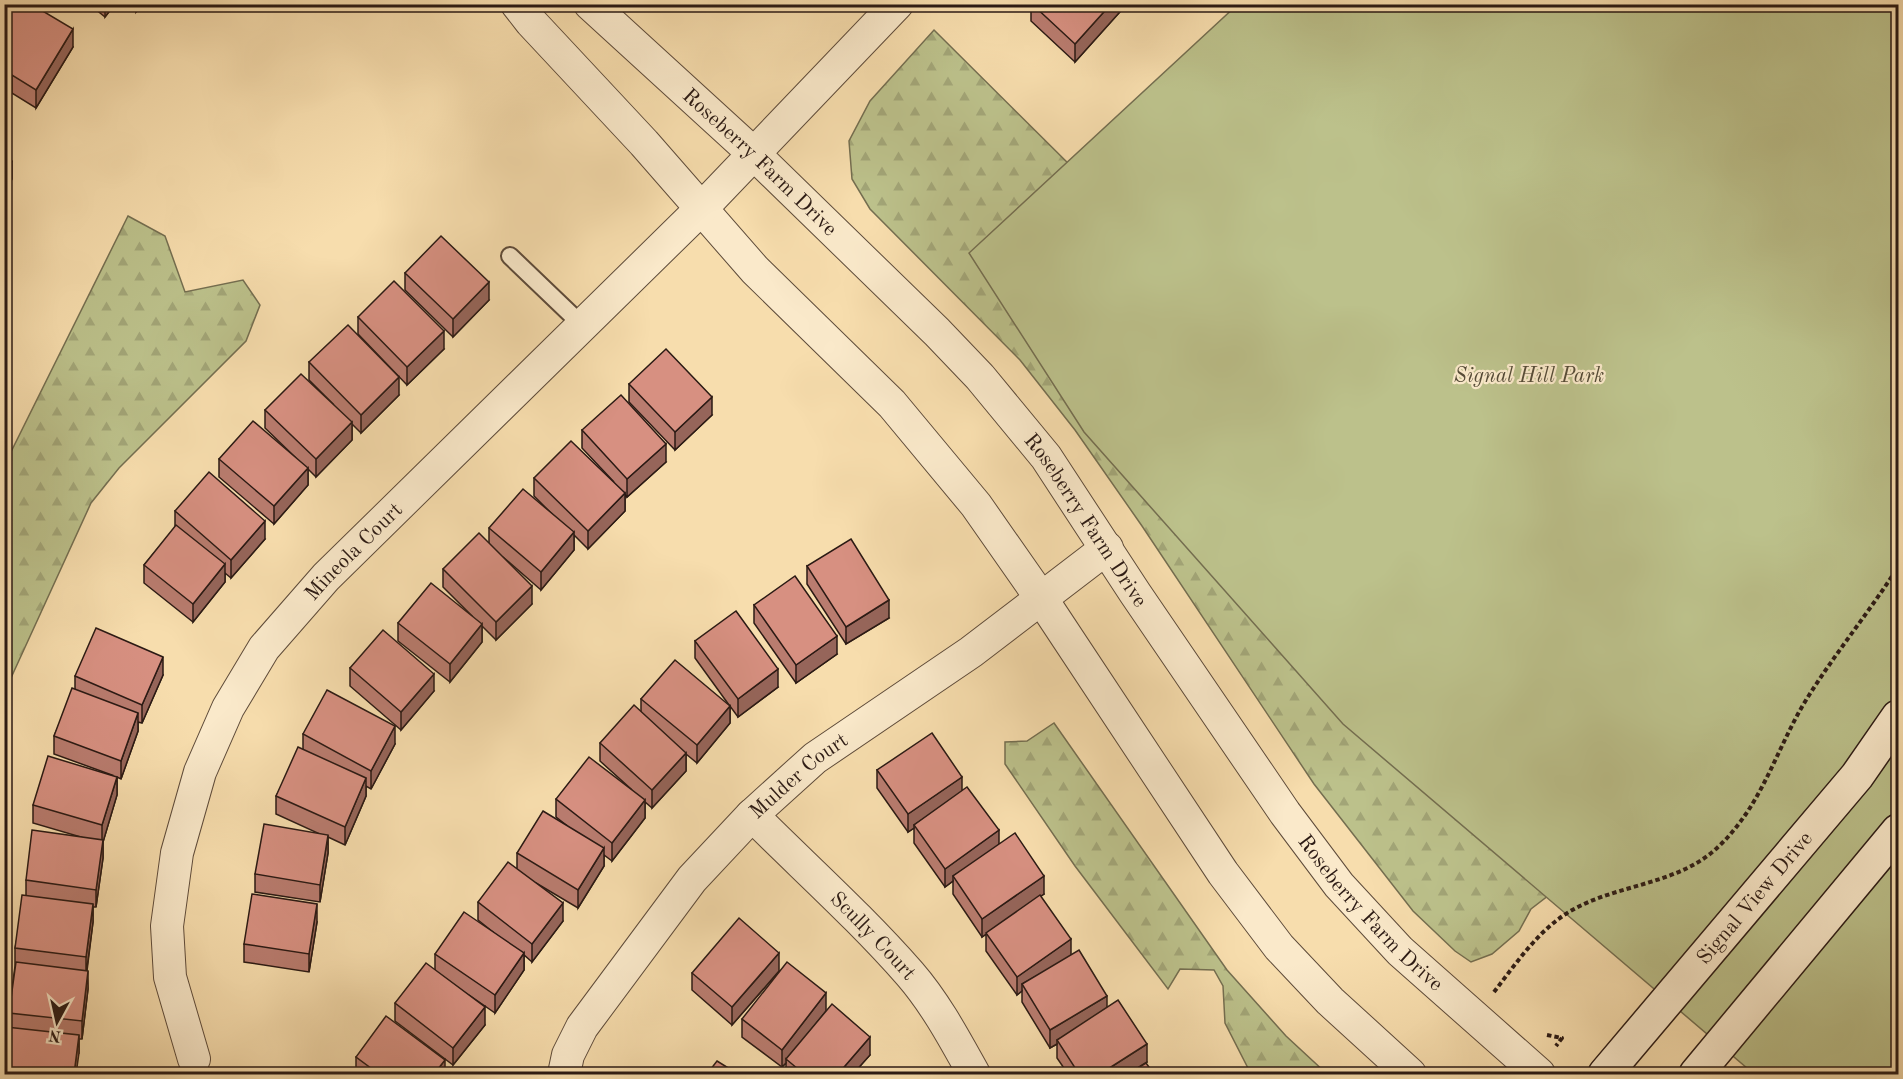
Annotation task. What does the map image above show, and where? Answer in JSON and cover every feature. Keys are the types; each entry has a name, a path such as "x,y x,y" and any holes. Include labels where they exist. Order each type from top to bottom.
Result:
{"main road":[{"name":"Signal View Drive","path":"1605,1074 1857,776 1899,717"},
{"path":"1696,1074 1899,831"}],"street":[{"path":"517,4 755,270 892,404 976,505 1041,598 1222,873 1279,947 1330,1001 1410,1074"},
{"name":"Roseberry Farm Drive","path":"590,4 753,153 937,332 980,377 1046,457 1286,813 1339,885 1401,951 1539,1074"},
{"name":"Mineola Court","path":"194,1059 170,977 167,926 180,843 200,772 228,708 264,648 326,577 701,209 897,4"},
{"name":"Mulder Court","path":"564,1074 568,1055 582,1027 692,879 752,815 815,758 971,652 1107,548"},
{"name":"Scully Court","path":"752,815 911,975 948,1027 974,1074"}],"lane":[{"path":"510,256 582,325"}],"path":[{"path":"1491,996 1534,941 1556,919 1600,897 1663,879 1690,867 1716,849 1751,808 1766,783 1803,706 1899,567"}],"green space":[{"name":"Signal Hill Park","path":"1237,5 1898,5 1898,1074 1754,1074 1343,724 1084,432 969,253"},
{"path":"934,30 1091,186 1562,885 1531,909 1519,931 1492,954 1471,962 1455,951 1413,911 1314,784 1142,526 1075,430 1020,360 870,209 852,179 849,141 870,101"},
{"path":"128,216 165,236 185,292 243,280 260,305 246,341 119,468 91,503 5,691 5,464"},
{"path":"1054,723 1227,970 1286,1036 1327,1074 1251,1074 1225,1023 1223,986 1214,970 1180,969 1168,989 1075,866 1005,764 1005,742 1027,741"}],"building":[{"path":"16,4 31,4 73,29 36,90 12,75 6,86 4,85 4,24"},
{"path":"1032,4 1111,4 1075,44"},
{"path":"4,157 12,161 4,177"},
{"path":"441,236 489,282 453,319 405,273"},
{"path":"394,281 444,331 407,367 358,317"},
{"path":"348,325 399,377 361,415 309,362"},
{"path":"666,349 712,397 675,432 629,384"},
{"path":"301,374 352,422 316,459 265,410"},
{"path":"621,395 666,444 627,479 582,430"},
{"path":"253,421 308,468 274,506 219,459"},
{"path":"571,441 625,493 588,531 534,478"},
{"path":"209,472 265,521 231,560 175,511"},
{"path":"523,489 574,532 541,572 489,528"},
{"path":"176,525 225,564 193,604 144,565"},
{"path":"479,533 532,586 496,622 443,569"},
{"path":"851,539 889,600 846,627 807,566"},
{"path":"795,576 837,636 796,665 754,605"},
{"path":"431,583 482,624 450,664 398,623"},
{"path":"736,611 778,669 738,699 695,641"},
{"path":"96,628 163,657 142,705 75,676"},
{"path":"383,630 434,674 401,712 350,668"},
{"path":"675,660 730,706 697,745 641,699"},
{"path":"72,688 138,713 121,761 54,736"},
{"path":"327,690 395,726 371,771 303,734"},
{"path":"634,705 686,753 652,790 600,743"},
{"path":"932,733 962,777 908,814 877,770"},
{"path":"298,747 366,778 345,827 276,796"},
{"path":"48,756 117,777 102,825 33,805"},
{"path":"589,757 645,800 612,843 556,799"},
{"path":"967,787 999,830 945,869 914,825"},
{"path":"543,811 604,848 578,890 517,853"},
{"path":"264,824 328,835 320,885 255,874"},
{"path":"32,830 103,840 96,890 26,880"},
{"path":"1015,833 1044,876 982,919 953,876"},
{"path":"508,862 563,903 532,944 478,902"},
{"path":"252,894 317,904 309,954 244,944"},
{"path":"22,895 93,904 86,957 15,948"},
{"path":"1040,895 1071,939 1017,977 986,933"},
{"path":"464,912 524,953 495,995 435,954"},
{"path":"739,918 779,953 732,1007 692,973"},
{"path":"1079,950 1107,996 1050,1030 1022,984"},
{"path":"16,962 88,971 82,1021 9,1013"},
{"path":"787,962 826,993 782,1050 742,1019"},
{"path":"426,963 485,1007 453,1048 395,1003"},
{"path":"1118,1000 1147,1044 1100,1074 1079,1074 1057,1040"},
{"path":"832,1004 870,1037 838,1074 804,1074 786,1059"},
{"path":"386,1016 445,1060 434,1074 379,1074 356,1057"},
{"path":"6,1027 79,1035 74,1074 4,1074"},
{"path":"717,1061 738,1074 707,1074"},
{"path":"1146,1063 1154,1074 1128,1074"},
{"path":"346,1068 356,1074 341,1074"}]}
